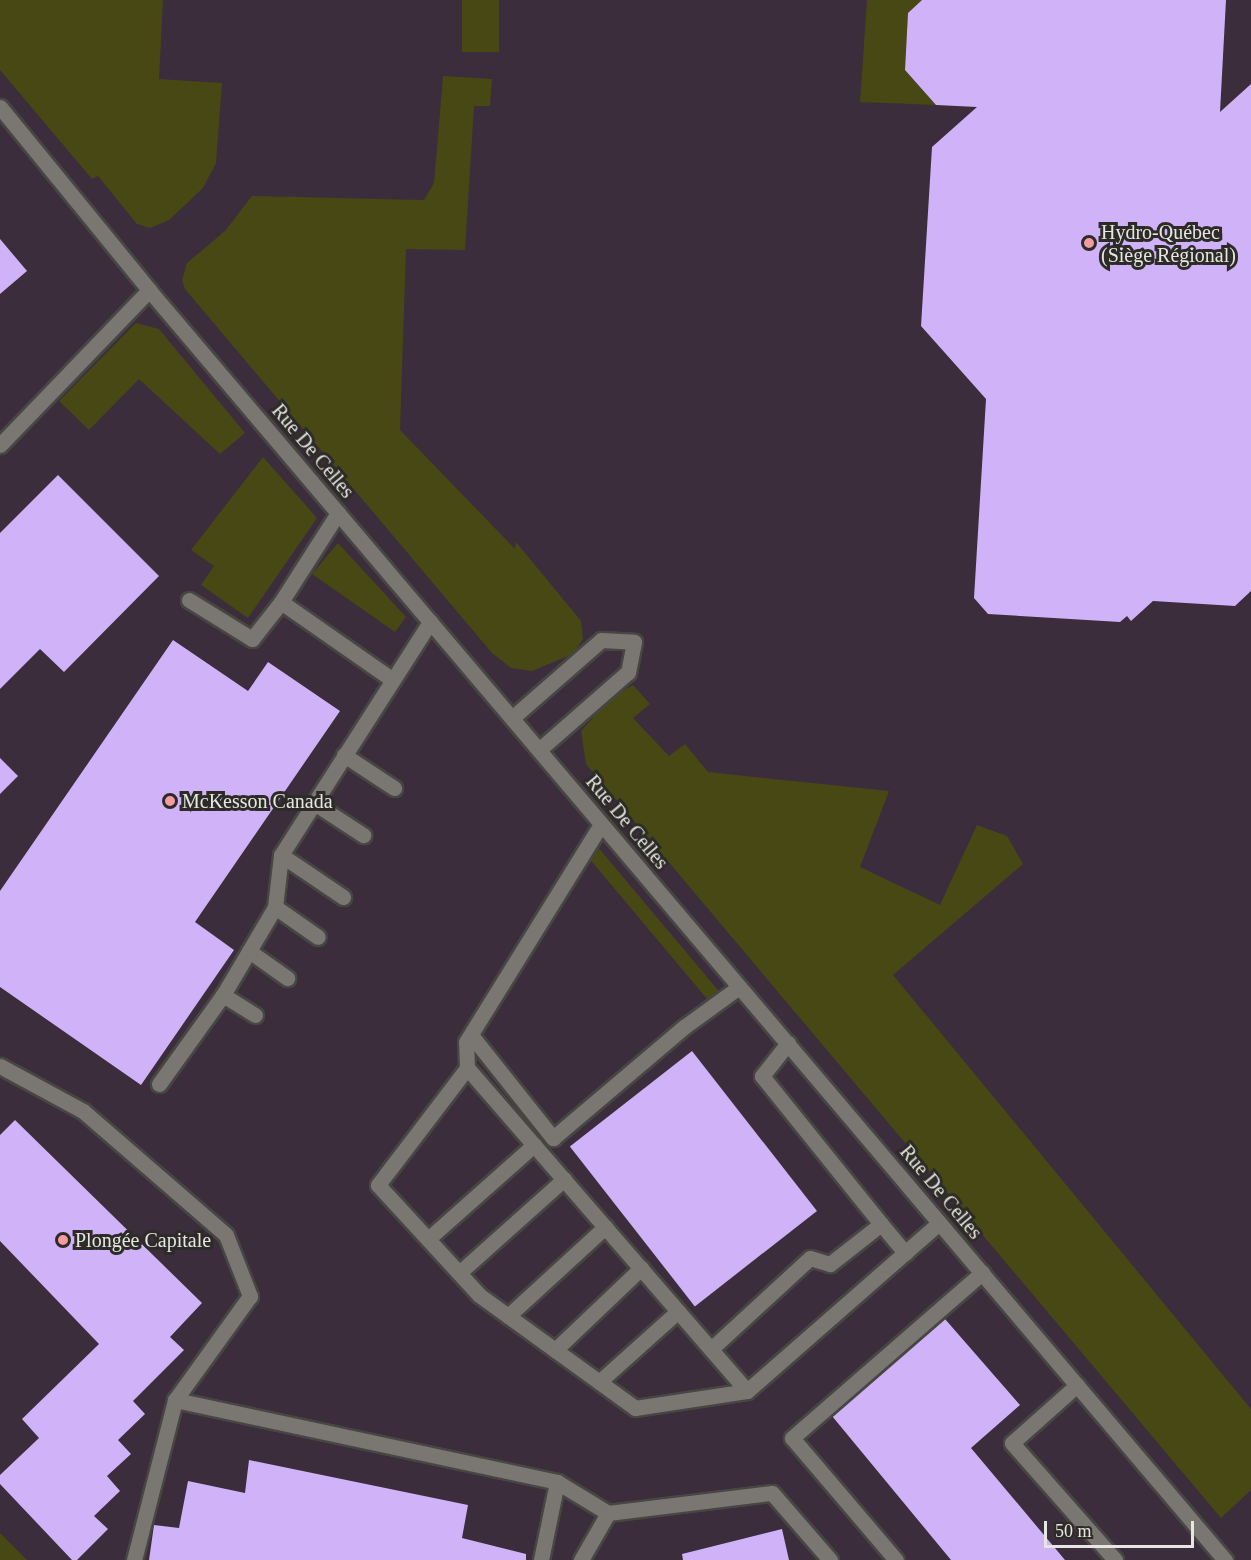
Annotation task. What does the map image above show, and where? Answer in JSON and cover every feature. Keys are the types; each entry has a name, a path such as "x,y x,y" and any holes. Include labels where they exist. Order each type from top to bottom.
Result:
{"street":[{"name":"Rue De Celles","path":"0,107 149,290 1226,1560"},
{"path":"0,445 149,290"},
{"path":"189,600 252,639 281,602 338,513"},
{"path":"281,602 393,680"},
{"path":"159,1084 223,995 275,907 281,855 430,622"},
{"path":"512,718 601,640 634,642 628,672 539,750"},
{"path":"344,755 394,788"},
{"path":"314,803 363,836"},
{"path":"602,824 466,1042 467,1068 747,1391"},
{"path":"281,855 343,897"},
{"path":"275,907 318,937"},
{"path":"249,951 287,978"},
{"path":"471,1035 554,1138 684,1027 739,987"},
{"path":"223,995 255,1015"},
{"path":"788,1043 762,1076 905,1254"},
{"path":"0,1066 83,1112 226,1235 250,1296 175,1400 134,1560"},
{"path":"467,1068 378,1185 459,1274 508,1316 635,1408 747,1391 939,1223"},
{"path":"428,1239 534,1145"},
{"path":"459,1274 564,1179"},
{"path":"711,1349 810,1257 830,1264 881,1224"},
{"path":"508,1316 605,1227"},
{"path":"555,1350 641,1268"},
{"path":"896,1560 792,1438 982,1273"},
{"path":"599,1382 678,1311"},
{"path":"1077,1385 1012,1443 1115,1560"},
{"path":"175,1400 557,1482 608,1513 772,1493 830,1560"},
{"path":"542,1560 557,1482"},
{"path":"581,1560 608,1513"}],"shaded area":[{"path":"0,0 1251,0 1251,1560 0,1560"},
{"path":"0,0 163,0 159,79 222,83 216,163 203,188 169,220 150,228 137,224 98,176 92,179 0,70"},
{"path":"462,0 499,0 499,52 462,52"},
{"path":"867,0 922,0 908,13 905,70 936,105 860,102"},
{"path":"443,76 492,79 490,106 474,106 465,250 406,249 400,430 515,549 516,542 581,621 583,639 573,654 532,671 511,668 492,653 185,289 182,280 187,263 225,231 252,196 424,200 434,183"},
{"path":"136,323 159,329 245,433 220,454 139,379 89,430 59,401"},
{"path":"263,457 317,518 248,618 201,585 214,566 191,550"},
{"path":"338,543 406,617 395,632 312,574"},
{"path":"633,685 650,704 633,718 669,756 685,744 708,772 889,791 860,867 940,905 977,825 1007,836 1023,864 893,975 1251,1409 1251,1490 1221,1518 586,764 581,731 611,698"},
{"path":"597,846 718,991 708,1000 586,855"},
{"path":"0,1533 27,1560 0,1560"}],"building":[{"name":"Hydro-Québec (Siège Régional)","path":"922,0 1226,0 1220,112 1251,84 1251,591 1235,606 1153,601 1131,621 1127,616 1120,622 988,614 974,598 986,399 921,326 932,147 977,107 936,105 905,70 908,13"},
{"path":"0,239 27,271 0,294"},
{"path":"58,475 159,576 64,672 40,649 0,689 0,533"},
{"name":"McKesson Canada","path":"173,640 248,691 268,662 340,711 195,922 234,950 141,1085 0,987 0,891"},
{"path":"0,758 18,776 0,794"},
{"path":"692,1051 817,1211 695,1306 570,1146"},
{"path":"15,1120 202,1303 170,1337 184,1350 133,1401 145,1414 118,1440 131,1454 107,1476 120,1491 94,1516 108,1529 77,1560 72,1560 0,1484 0,1475 39,1438 22,1419 99,1344 0,1241 0,1135"},
{"path":"945,1319 1020,1405 971,1448 1065,1560 951,1560 832,1416"},
{"path":"249,1460 468,1505 462,1538 526,1554 526,1560 149,1560 154,1525 179,1528 188,1481 245,1493"},
{"path":"782,1529 789,1560 683,1560 682,1554"}],"place":[{"name":"Hydro-Québec (Siège Régional)","path":"1089,243"},
{"name":"McKesson Canada","path":"170,801"},
{"name":"Plongée Capitale","path":"63,1240"}]}
